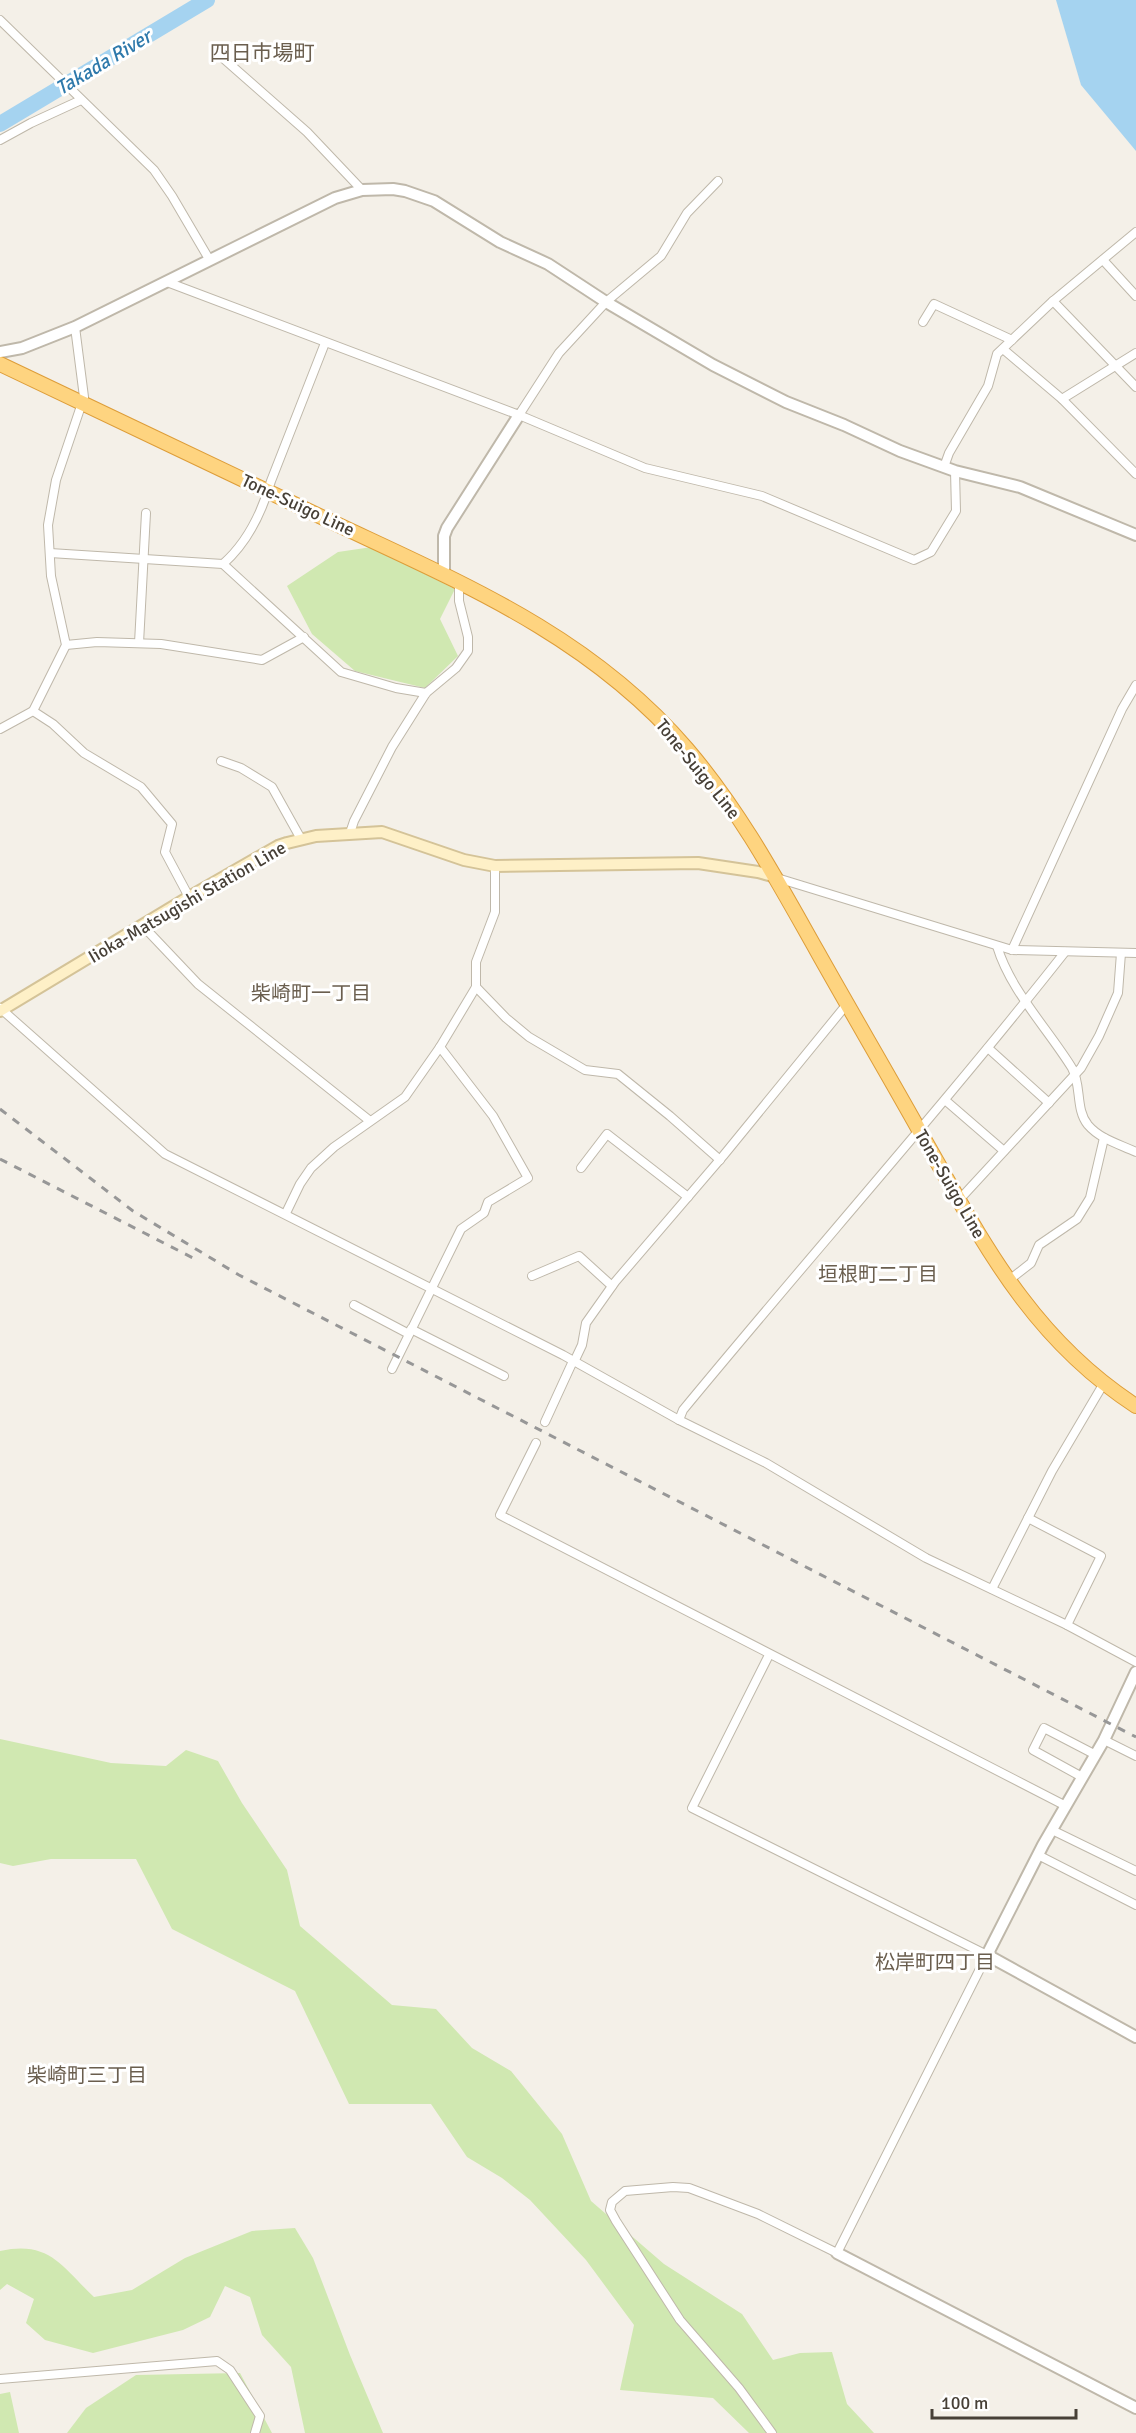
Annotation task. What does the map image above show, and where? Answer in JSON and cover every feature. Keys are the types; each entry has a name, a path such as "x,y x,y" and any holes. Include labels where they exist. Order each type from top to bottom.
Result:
{"highway":[{"name":"Tone-Suigo Line","path":"0,364 444,573 529,618 583,654 656,716 686,747 719,790 776,877 959,1200 1008,1281 1049,1332 1104,1383 1136,1406"}],"main road":[{"name":"Iioka-Matsugishi Station Line","path":"1,1010 278,846 302,839 350,833 390,834 464,860 495,866 698,863 776,877"}],"street":[{"path":"0,20 154,170 209,259"},
{"path":"224,59 307,132 362,190"},
{"path":"0,140 79,97"},
{"path":"444,573 444,536 447,528 559,352 606,302 661,256 687,213 718,181"},
{"path":"0,352 22,348 75,327 334,198 362,190 405,191 434,201 500,242 548,264 606,302 713,365 786,402 900,451 956,471 1020,487 1136,535"},
{"path":"944,467 949,453 988,386 997,354 1053,301 1136,232"},
{"path":"1103,260 1136,296"},
{"path":"167,282 519,415 645,468 762,496 914,560 931,552 956,511 956,471"},
{"path":"1053,301 1136,387"},
{"path":"923,322 934,304 1012,340"},
{"path":"0,729 33,711 66,645 51,576 48,525 56,480 83,404 84,395 75,327"},
{"path":"223,564 240,549 267,497 325,343"},
{"path":"1003,349 1062,399 1136,474"},
{"path":"1062,399 1136,353"},
{"path":"139,643 146,513"},
{"path":"50,553 223,564 329,664 341,672 396,688 426,693"},
{"path":"350,833 358,811 392,747 426,693 456,668 468,651 468,637 459,600 459,581"},
{"path":"66,645 97,642 139,643 226,653 262,660 304,638"},
{"path":"1012,950 1122,710 1136,685"},
{"path":"33,711 52,724 84,753 141,787 166,815 172,824 165,852 189,897"},
{"path":"221,761 241,768 272,787 302,839"},
{"path":"286,1213 300,1184 311,1168 334,1148 405,1097 440,1047 476,987 476,962 495,912 495,866"},
{"path":"776,877 1012,950 1136,953"},
{"path":"142,925 198,984 370,1121"},
{"path":"997,946 1000,958 1075,1076 1084,1119 1104,1138 1136,1152"},
{"path":"680,1419 683,1410 786,1285 920,1131 1065,952"},
{"path":"959,1200 1075,1076 1099,1036 1118,993 1121,979 1120,953"},
{"path":"476,987 506,1018 529,1037 585,1070 618,1074 720,1160"},
{"path":"545,1422 582,1345 586,1323 612,1286 720,1160 847,1004"},
{"path":"1,1010 165,1154 432,1287 766,1463 926,1558 1067,1625 1136,1662"},
{"path":"392,1369 461,1229 484,1213 488,1202 528,1178 493,1116 440,1047"},
{"path":"988,1048 1049,1103"},
{"path":"945,1100 1004,1151"},
{"path":"581,1168 608,1134 688,1197"},
{"path":"1008,1281 1031,1263 1039,1245 1077,1219 1090,1198 1104,1138"},
{"path":"532,1276 579,1256 612,1286"},
{"path":"354,1305 504,1376"},
{"path":"992,1589 1052,1471 1104,1383"},
{"path":"536,1443 500,1515 768,1655 1066,1806"},
{"path":"1028,1518 1101,1556 1067,1625"},
{"path":"768,1655 692,1808 987,1955 1136,2036"},
{"path":"837,2253 1038,1855 1104,1740 1136,1671"},
{"path":"1082,1777 1033,1750 1044,1728 1094,1754"},
{"path":"1104,1740 1136,1756"},
{"path":"1052,1830 1136,1871"},
{"path":"1038,1855 1136,1905"},
{"path":"772,2433 739,2388 680,2320 616,2222 610,2210 612,2202 625,2191 689,2188 758,2214 1136,2408"},
{"path":"0,2379 217,2361 230,2370 260,2416 255,2433"}],"green space":[{"path":"372,547 455,589 440,619 458,656 425,688 355,671 312,634 287,586 338,552"},
{"path":"0,1739 111,1763 166,1766 186,1750 218,1761 242,1803 287,1870 300,1926 392,2005 436,2009 472,2048 511,2071 562,2134 591,2201 664,2264 742,2314 773,2360 800,2353 832,2352 847,2404 874,2433 749,2433 713,2398 620,2390 634,2325 586,2260 530,2200 502,2178 467,2157 431,2104 349,2104 295,1991 172,1929 136,1859 51,1859 13,1866 0,1863"},
{"path":"295,2228 313,2258 383,2433 305,2433 291,2367 262,2335 250,2297 225,2286 210,2317 183,2330 93,2353 45,2340 26,2323 34,2299 7,2284 0,2290 0,2251 31,2249 43,2253 63,2266 94,2297 132,2290 185,2258 252,2231"},
{"path":"240,2373 272,2433 67,2433 86,2408 136,2375"},
{"path":"10,2392 19,2433 0,2433 0,2394"}],"water":[{"path":"1056,0 1136,0 1136,151 1081,85"}],"waterway":[{"name":"Takada River","path":"0,124 207,0"}],"railway":[{"path":"0,1109 133,1211 239,1275 1136,1737"},
{"path":"0,1159 195,1259"}],"district":[{"name":"四日市場町","path":"262,53"},
{"name":"柴崎町一丁目","path":"311,993"},
{"name":"垣根町二丁目","path":"878,1274"},
{"name":"松岸町四丁目","path":"935,1962"},
{"name":"柴崎町三丁目","path":"87,2075"}]}
